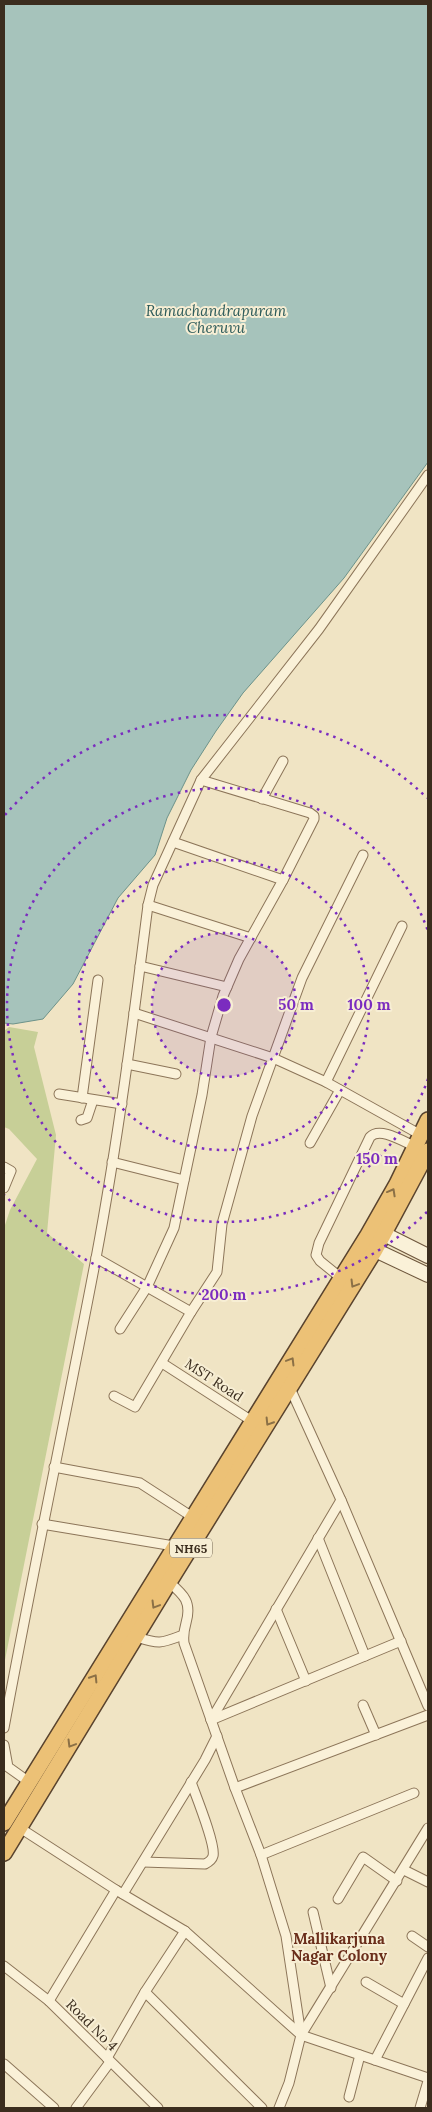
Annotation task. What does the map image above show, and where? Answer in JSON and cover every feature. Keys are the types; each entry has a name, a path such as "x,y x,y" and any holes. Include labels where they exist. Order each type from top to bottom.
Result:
{"highway":[{"name":"NH65","path":"4,1853 169,1582 212,1500 290,1388 375,1250 423,1153 428,1120"},
{"name":"NH65","path":"225,1479 252,1421 276,1386 382,1209 423,1153"},
{"name":"NH65","path":"4,1823 174,1546 194,1518 212,1500"}],"main road":[{"path":"384,1234 428,1256"},
{"path":"375,1250 428,1275"}],"street":[{"path":"4,1728 42,1524 96,1258 122,1104 148,905 153,886 201,780 319,629 428,474"},
{"path":"262,799 283,760"},
{"path":"120,1329 146,1287 174,1228 202,1095 211,1037 227,987 314,820 314,816 201,780"},
{"path":"173,842 284,880"},
{"path":"114,1396 135,1407 217,1272 222,1224 252,1116 302,978 363,855"},
{"path":"148,905 251,938"},
{"path":"326,1082 402,926"},
{"path":"140,966 227,987"},
{"path":"82,1098 98,980"},
{"path":"134,1013 273,1058 326,1082 340,1090 423,1153"},
{"path":"127,1064 176,1074"},
{"path":"310,1143 340,1090"},
{"path":"59,1094 122,1104"},
{"path":"81,1120 89,1114 93,1100"},
{"path":"342,1278 320,1261 316,1255 319,1243 370,1137 373,1133 380,1132 423,1153"},
{"path":"112,1162 184,1180"},
{"path":"4,1168 10,1171 4,1188"},
{"path":"96,1258 191,1312"},
{"name":"MST Road","path":"162,1363 252,1421"},
{"path":"290,1388 341,1500 428,1706"},
{"path":"54,1467 140,1483 194,1518"},
{"path":"210,1720 341,1500"},
{"path":"42,1524 174,1546"},
{"path":"318,1538 365,1656"},
{"path":"169,1582 185,1598 189,1606 183,1635 234,1788 262,1855 286,1936 301,2035"},
{"path":"276,1609 306,1680"},
{"path":"136,1637 156,1643 164,1643 183,1635"},
{"path":"210,1720 401,1641"},
{"path":"363,1705 376,1735"},
{"path":"234,1788 428,1715"},
{"path":"49,2001 120,1892 143,1862 217,1736"},
{"path":"4,1745 8,1767 29,1782"},
{"path":"143,1862 205,1864 213,1856 212,1842 191,1782"},
{"path":"262,1855 414,1793"},
{"path":"20,1828 120,1892 184,1930 301,2035 428,2079 420,2108"},
{"path":"279,2108 289,2083 301,2035 404,1870 428,1828"},
{"path":"338,1899 363,1857 397,1881"},
{"path":"404,1870 428,1882"},
{"path":"313,1912 330,1988"},
{"path":"76,2108 108,2060 145,1992 184,1930"},
{"path":"412,1936 428,1947"},
{"path":"375,2060 428,1958"},
{"name":"Road No 4","path":"4,1966 49,2001 158,2108"},
{"path":"366,1982 404,2004"},
{"path":"145,1992 262,2108"},
{"path":"348,2097 360,2055"},
{"path":"4,2067 54,2108"}],"green space":[{"path":"9,1027 38,1032 34,1047 56,1135 47,1233 84,1264 4,1665 4,1228 10,1210 37,1159 9,1129 4,1127 4,1031"}],"water":[{"name":"Ramachandrapuram Cheruvu","path":"4,4 428,4 428,462 344,578 243,693 216,731 191,770 167,818 155,855 118,898 73,984 43,1019 13,1024 4,1023"}],"district":[{"name":"Mallikarjuna Nagar Colony","path":"339,1946"}]}
